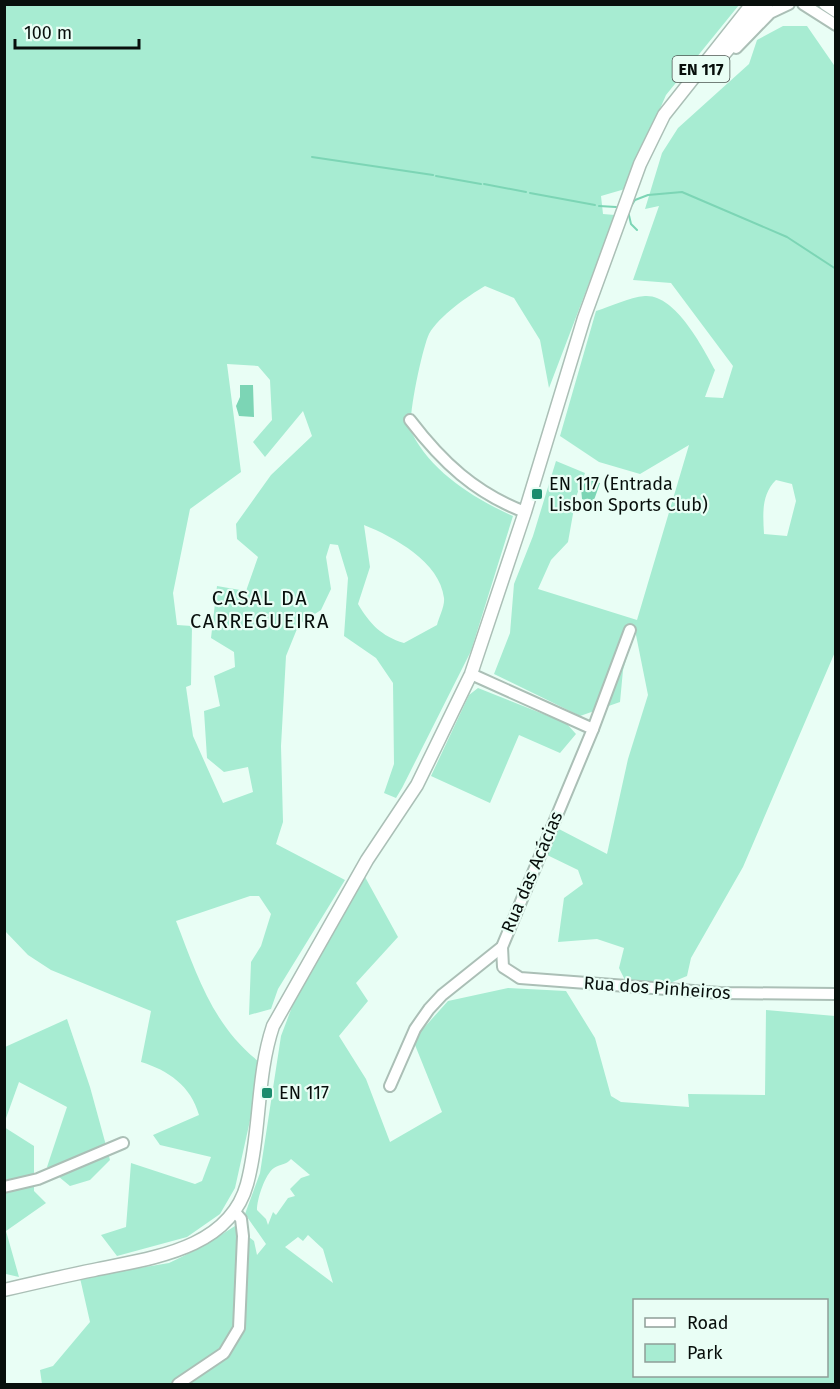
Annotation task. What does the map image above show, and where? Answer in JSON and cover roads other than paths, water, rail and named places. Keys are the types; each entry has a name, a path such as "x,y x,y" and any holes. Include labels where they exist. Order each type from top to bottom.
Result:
{"main road":[{"name":"EN 117","path":"5,1287 177,1251 212,1233 235,1212 250,1170 267,1050 275,1021 363,867 417,785 471,674 525,512 594,288 628,191 654,136 681,93 752,4"},
{"name":"EN 117","path":"654,136 767,4"}],"street":[{"path":"714,65 734,50 770,13 789,4"},
{"path":"803,4 836,25"},
{"path":"824,4 836,12"},
{"path":"410,420 447,465 500,502 525,512"},
{"name":"Rua das Acácias","path":"390,1086 415,1029 429,1009 442,995 502,947 592,729 630,630"},
{"path":"471,674 592,729"},
{"name":"Rua dos Pinheiros","path":"502,947 503,967 520,978 720,993 836,994"},
{"path":"4,1187 38,1179 123,1143"},
{"path":"178,1384 224,1353 239,1328 243,1236 241,1219 235,1212"}],"waterway":[{"path":"312,157 433,175"},
{"path":"436,176 481,184"},
{"path":"484,184 526,192"},
{"path":"637,230 631,224 628,211 635,200 648,195 682,192 787,237 836,269"},
{"path":"530,193 595,205"},
{"path":"599,206 616,207"}],"place":[{"name":"EN 117 (Entrada Lisbon Sports Club)","path":"537,494"},
{"name":"EN 117","path":"267,1093"}],"district":[{"name":"CASAL DA CARREGUEIRA","path":"260,610"}]}
